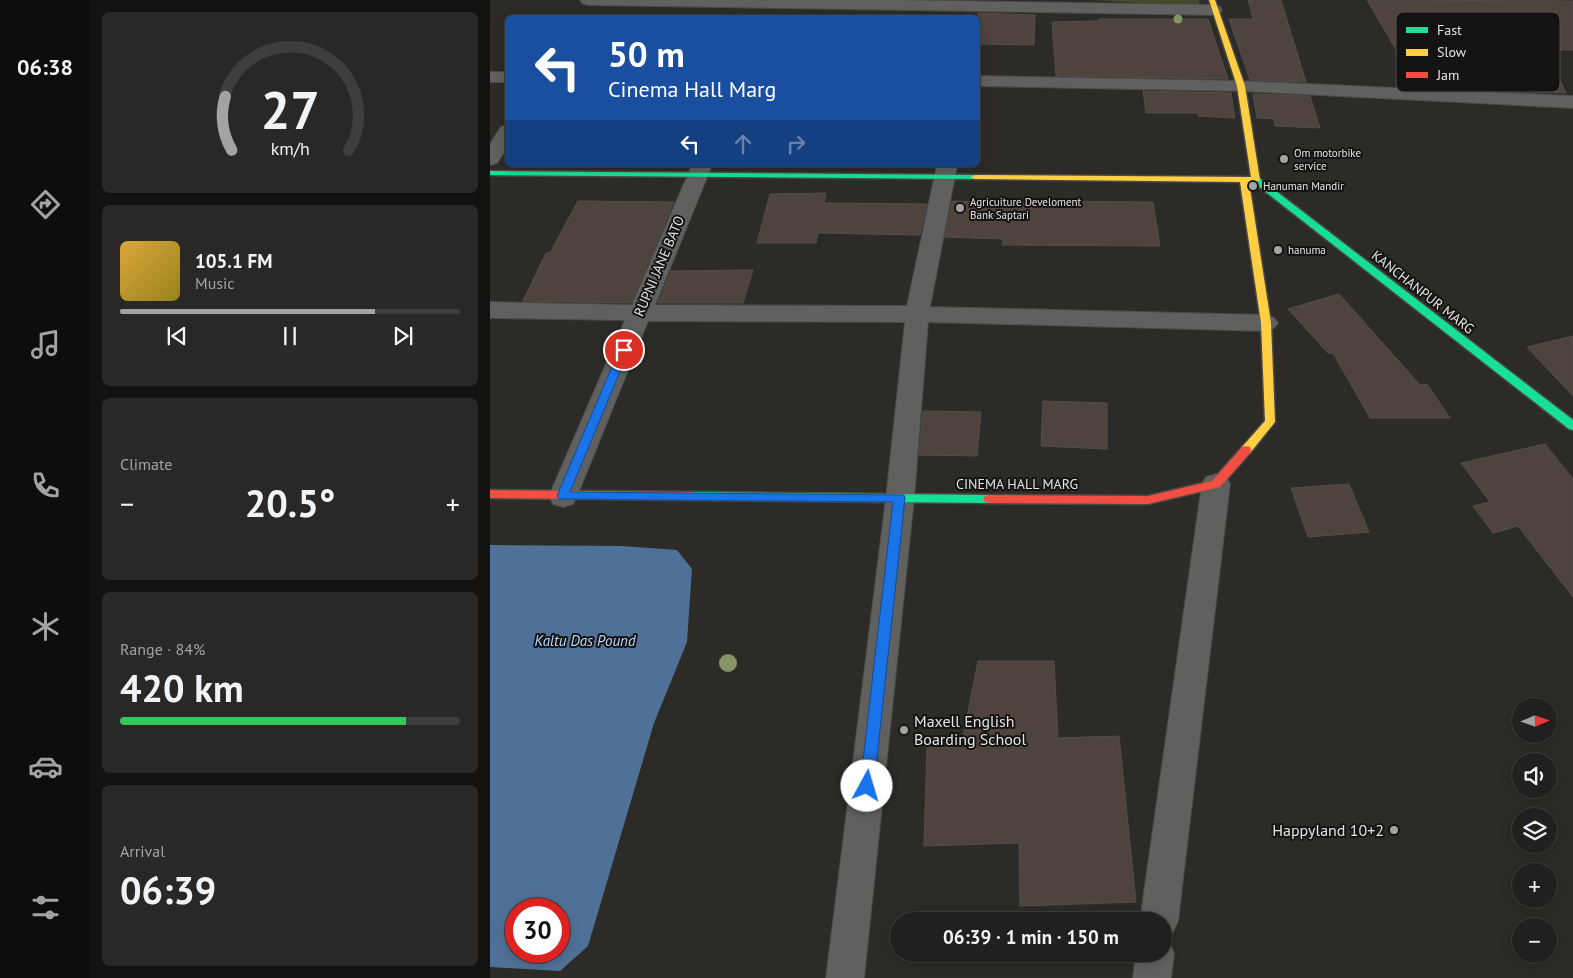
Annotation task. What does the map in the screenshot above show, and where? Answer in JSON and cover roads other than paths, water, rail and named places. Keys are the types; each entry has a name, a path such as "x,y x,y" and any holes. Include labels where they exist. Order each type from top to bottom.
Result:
{"main road":[{"path":"1213,5 1241,86 1266,323 1270,422 1216,484"},
{"path":"490,173 700,170 946,171 1250,179"},
{"name":"KANCHANPUR MARG","path":"1250,179 1573,426"},
{"name":"CINEMA HALL MARG","path":"490,494 1148,500 1216,484"}],"street":[{"path":"772,15 778,2"},
{"path":"586,4 778,2 962,12 1213,5"},
{"path":"490,77 505,77"},
{"path":"980,80 1241,86 1573,102"},
{"path":"490,159 505,136"},
{"name":"RUPNI JANE BATO","path":"563,496 700,170"},
{"path":"845,978 900,498 917,314 946,171"},
{"path":"490,310 640,313 917,314 1266,323"},
{"path":"1160,912 1216,484"},
{"path":"1152,978 1154,962"}],"water":[{"name":"Kaltu Das Pound","path":"490,545 622,546 677,550 692,569 687,642 654,723 588,946 570,962 570,898 505,898 505,963 569,963 560,971 490,967"}],"place":[{"name":"Om motorbike service","path":"1284,159"},
{"name":"Hanuman Mandir","path":"1253,186"},
{"name":"Agricuiture Develoment Bank Saptari","path":"960,208"},
{"name":"hanuma","path":"1278,250"},
{"name":"Maxell English Boarding School","path":"904,730"},
{"name":"Happyland 10+2","path":"1394,830"}]}
